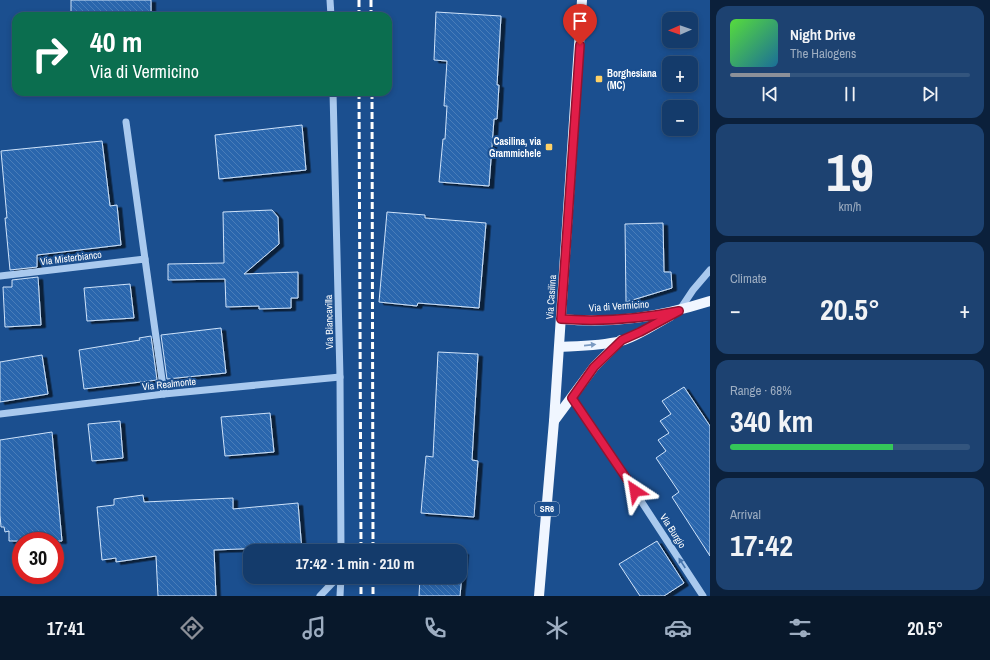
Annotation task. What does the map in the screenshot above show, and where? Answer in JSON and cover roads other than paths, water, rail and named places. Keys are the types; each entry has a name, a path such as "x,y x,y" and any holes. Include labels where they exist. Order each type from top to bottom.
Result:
{"main road":[{"name":"Via Casilina","path":"538,596 554,421 582,0"},
{"name":"Via di Vermicino","path":"561,319 587,321 632,319 679,311 710,301"},
{"name":"Via di Vermicino","path":"559,347 589,346 622,340 679,311"},
{"name":"Via di Vermicino","path":"554,421 594,367 622,340"}],"street":[{"path":"330,0 331,12"},
{"name":"Via Biancavilla","path":"333,96 340,377 341,544"},
{"path":"126,122 164,394"},
{"name":"Via Misterbianco","path":"0,276 144,259"},
{"path":"679,311 693,290 710,270"},
{"name":"Via Realmonte","path":"0,414 164,394 340,377"},
{"name":"Via Burgio","path":"572,398 703,596"},
{"path":"320,596 332,584"},
{"path":"339,584 340,596"}],"railway":[{"path":"359,0 359,12"},
{"path":"371,0 371,12"},
{"path":"359,96 361,544"},
{"path":"372,96 373,544"},
{"path":"361,584 361,596"},
{"path":"373,584 373,596"}],"place":[{"name":"Borghesiana (MC)","path":"599,79"},
{"name":"Casilina, via Grammichele","path":"549,147"}]}
